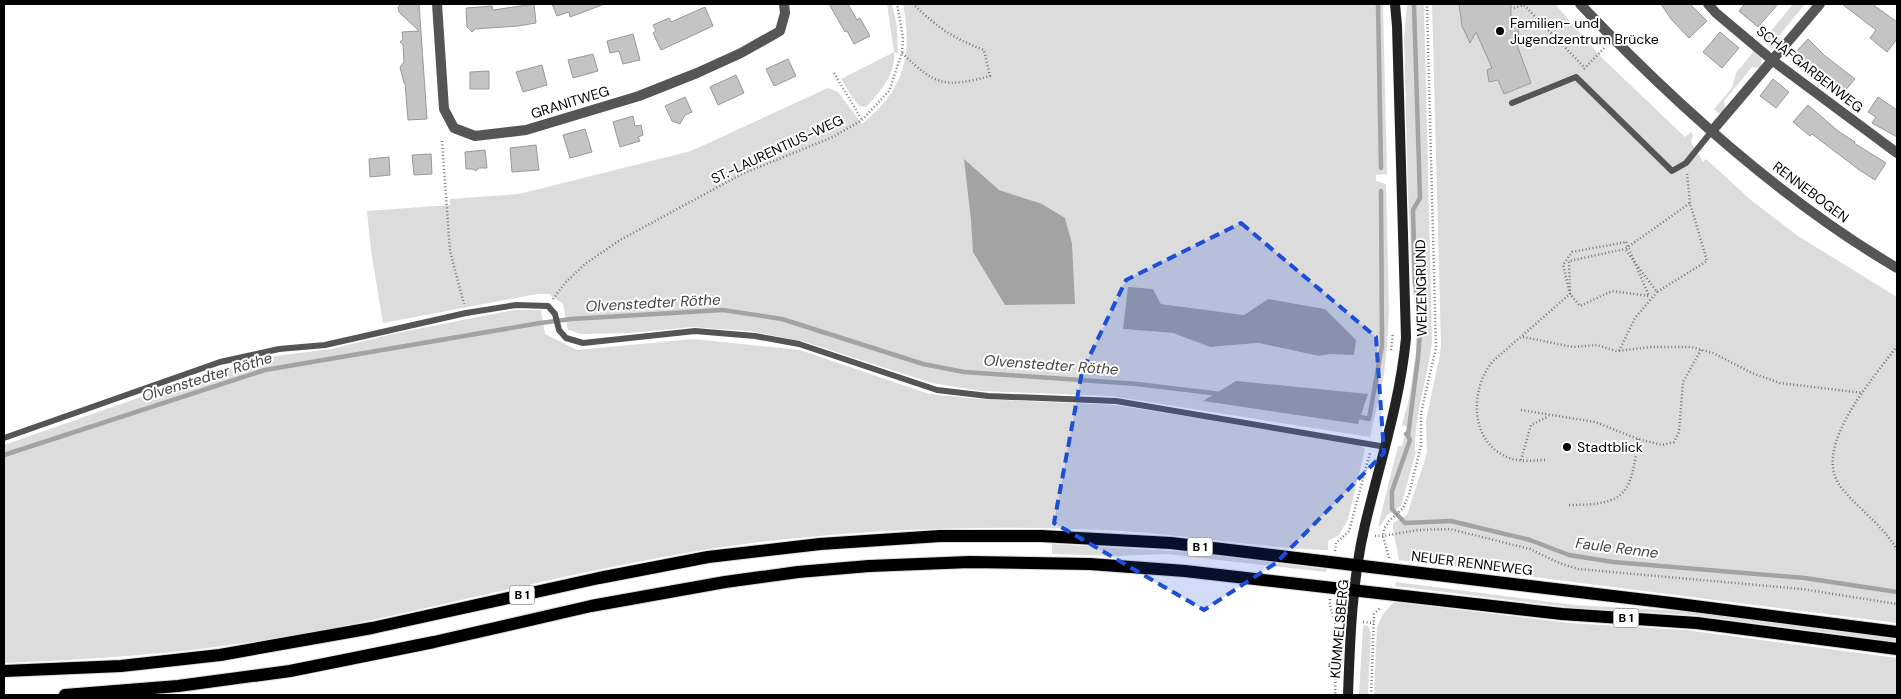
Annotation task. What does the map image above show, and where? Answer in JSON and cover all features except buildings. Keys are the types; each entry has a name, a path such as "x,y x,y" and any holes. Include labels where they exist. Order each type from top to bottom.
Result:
{"main road":[{"name":"WEIZENGRUND","path":"1358,565 1365,526 1401,383 1406,338 1397,26 1394,4"},
{"name":"WEIZENGRUND","path":"1397,26 1402,4"},
{"name":"NEUER RENNEWEG","path":"4,671 121,666 269,647 372,628 627,572 743,552 905,537 1041,536 1171,543 1671,602 1897,632"},
{"name":"B 1","path":"65,695 178,686 281,672 434,642 591,606 667,591 758,578 885,565 970,562 1044,562 1185,571 1562,614 1697,623 1897,649"},
{"name":"KÜMMELSBERG","path":"1348,695 1351,635 1358,565"}],"street":[{"name":"GRANITWEG","path":"437,4 444,109 454,128 475,136 526,130 639,96 698,73 742,53 780,32 785,13 784,4"},
{"name":"RENNEBOGEN","path":"1580,4 1613,38 1712,131 1801,204 1864,249 1897,268"},
{"name":"SCHAFGARBENWEG","path":"1708,4 1716,13 1772,60 1897,153"},
{"path":"1712,131 1820,4"}],"lane":[{"path":"1512,104 1576,77 1672,171 1686,163 1712,131"},
{"path":"4,438 220,362 279,349 326,345 466,313 516,305 548,306 555,314 559,330 566,338 583,343 695,331 756,336 799,344 936,390 988,396 1116,401 1372,443 1386,447"}],"path":[{"name":"ST.-LAURENTIUS-WEG","path":"548,306 565,283 585,264 620,240 742,174 833,137 862,120 889,91 902,53 904,37 897,4"},
{"path":"902,53 922,73 942,82 965,83 990,76 984,50 959,40 937,26 913,4"},
{"name":"WEIZENGRUND","path":"1383,536 1386,525 1401,511 1409,494 1420,449 1421,412 1436,348 1427,4"},
{"path":"1514,8 1524,5 1585,68"},
{"path":"1576,77 1613,38"},
{"path":"834,73 862,120"},
{"path":"442,141 450,251 466,313"},
{"path":"1619,351 1635,318 1657,292 1707,261 1690,203 1686,163"},
{"path":"1545,460 1521,460 1503,455 1487,441 1479,424 1477,402 1480,382 1485,371 1570,294 1569,261 1625,250 1690,203"},
{"path":"1626,242 1628,247 1649,296 1612,291 1580,306 1570,294 1563,265 1572,252 1626,242"},
{"path":"1625,250 1657,292"},
{"path":"1523,337 1573,346 1597,345 1619,351 1659,346 1688,347 1713,353 1752,374 1780,383 1863,393"},
{"path":"1897,346 1863,393 1839,436 1834,450 1832,469 1836,480 1843,489 1883,530 1897,550"},
{"path":"1521,410 1595,422 1638,440 1665,445 1672,443 1676,440 1681,420 1683,382 1702,350"},
{"path":"1521,460 1532,424 1550,416"},
{"path":"1569,506 1604,503 1615,498 1625,490 1633,475 1638,440"},
{"path":"1336,548 1336,543 1349,531 1372,443"},
{"name":"NEUER RENNEWEG","path":"1376,536 1418,530 1450,529 1530,549 1559,563 1578,569 1802,589 1897,604"},
{"path":"1383,536 1389,558"},
{"name":"KÜMMELSBERG","path":"1330,602 1329,608 1336,620 1337,629 1334,695"},
{"path":"1371,695 1374,614 1383,605"},
{"path":"1363,622 1374,623"}],"highlighted area":[{"path":"1241,223 1376,337 1384,453 1276,563 1204,610 1054,523 1082,372 1126,280"}],"shaded area":[{"path":"887,4 892,4 897,26 898,53 894,52"},
{"path":"903,4 1383,4 1387,174 1376,175 1376,181 1386,184 1389,311 1384,375 1370,437 1111,396 981,391 932,383 805,342 750,331 692,327 630,333 581,334 568,330 563,304 549,294 537,294 383,323 371,251 367,211 450,205 450,199 519,194 691,151 828,88 838,92 862,124 888,98 896,85 902,71 905,56 907,40","holes":["1153,289 1161,304 1244,315 1268,299 1325,309 1355,340 1354,354 1319,356 1258,343 1210,347 1173,333 1123,329"]},
{"path":"1407,4 1424,4 1432,342 1417,423 1416,452 1401,506 1387,515 1381,525 1378,526 1398,446 1402,446 1407,427 1402,425 1409,399 1416,352 1416,318 1412,281 1408,194 1404,37"},
{"path":"1432,4 1555,4 1601,57 1685,137 1691,132 1693,135 1691,142 1703,162 1706,159 1752,201 1798,236 1897,297 1897,623 1399,560 1393,523 1407,515 1427,453 1426,420 1441,346"},
{"path":"1793,4 1805,4 1779,36 1781,43 1771,48 1763,41"},
{"path":"1754,51 1762,59 1760,68 1752,67 1724,101 1725,109 1721,115 1714,109 1732,88 1736,73"},
{"path":"894,52 890,76 866,107 859,106 841,79"},
{"path":"964,159 999,190 1042,204 1065,218 1072,244 1075,304 1005,305 973,252"},
{"path":"1128,287 1153,289 1161,304 1244,315 1268,299 1325,309 1356,340 1354,355 1330,354 1319,356 1258,343 1210,347 1173,333 1123,329"},
{"path":"514,310 541,310 545,334 577,350 693,339 800,350 929,394 980,399 1115,405 1359,444 1365,449 1348,519 1339,535 1328,541 1328,550 1276,547 1147,533 1076,529 985,528 849,533 759,542 648,560 373,620 240,644 161,653 4,663 4,445 215,371 275,356 331,349 397,333"},
{"path":"1236,381 1368,394 1358,424 1203,401"},
{"path":"1052,544 1188,552 1327,569 1326,572 1167,554 1116,556 1052,554"},
{"path":"1396,582 1574,605 1684,611 1897,639 1897,642 1692,615 1576,608 1395,586"},
{"path":"1394,602 1569,623 1685,630 1897,658 1897,695 1374,695 1377,627 1383,614"},
{"path":"1363,625 1368,626 1371,633 1368,695 1359,695"}],"waterway":[{"path":"1378,4 1381,168"},
{"path":"1408,436 1421,321 1415,282 1413,210 1420,198 1414,5"},
{"path":"1356,416 1369,419 1382,346 1381,191"},
{"name":"Olvenstedter Röthe","path":"4,455 265,370 540,323 571,319 723,310 782,319 923,364 964,372 1137,384 1220,394"},
{"name":"Faule Renne","path":"1406,434 1410,440 1392,491 1392,509 1405,523 1451,521 1530,540 1569,555 1613,562 1805,578 1897,592"}],"place":[{"name":"Familien- und Jugendzentrum Brücke","path":"1500,31"},
{"name":"Stadtblick","path":"1567,447"}]}
